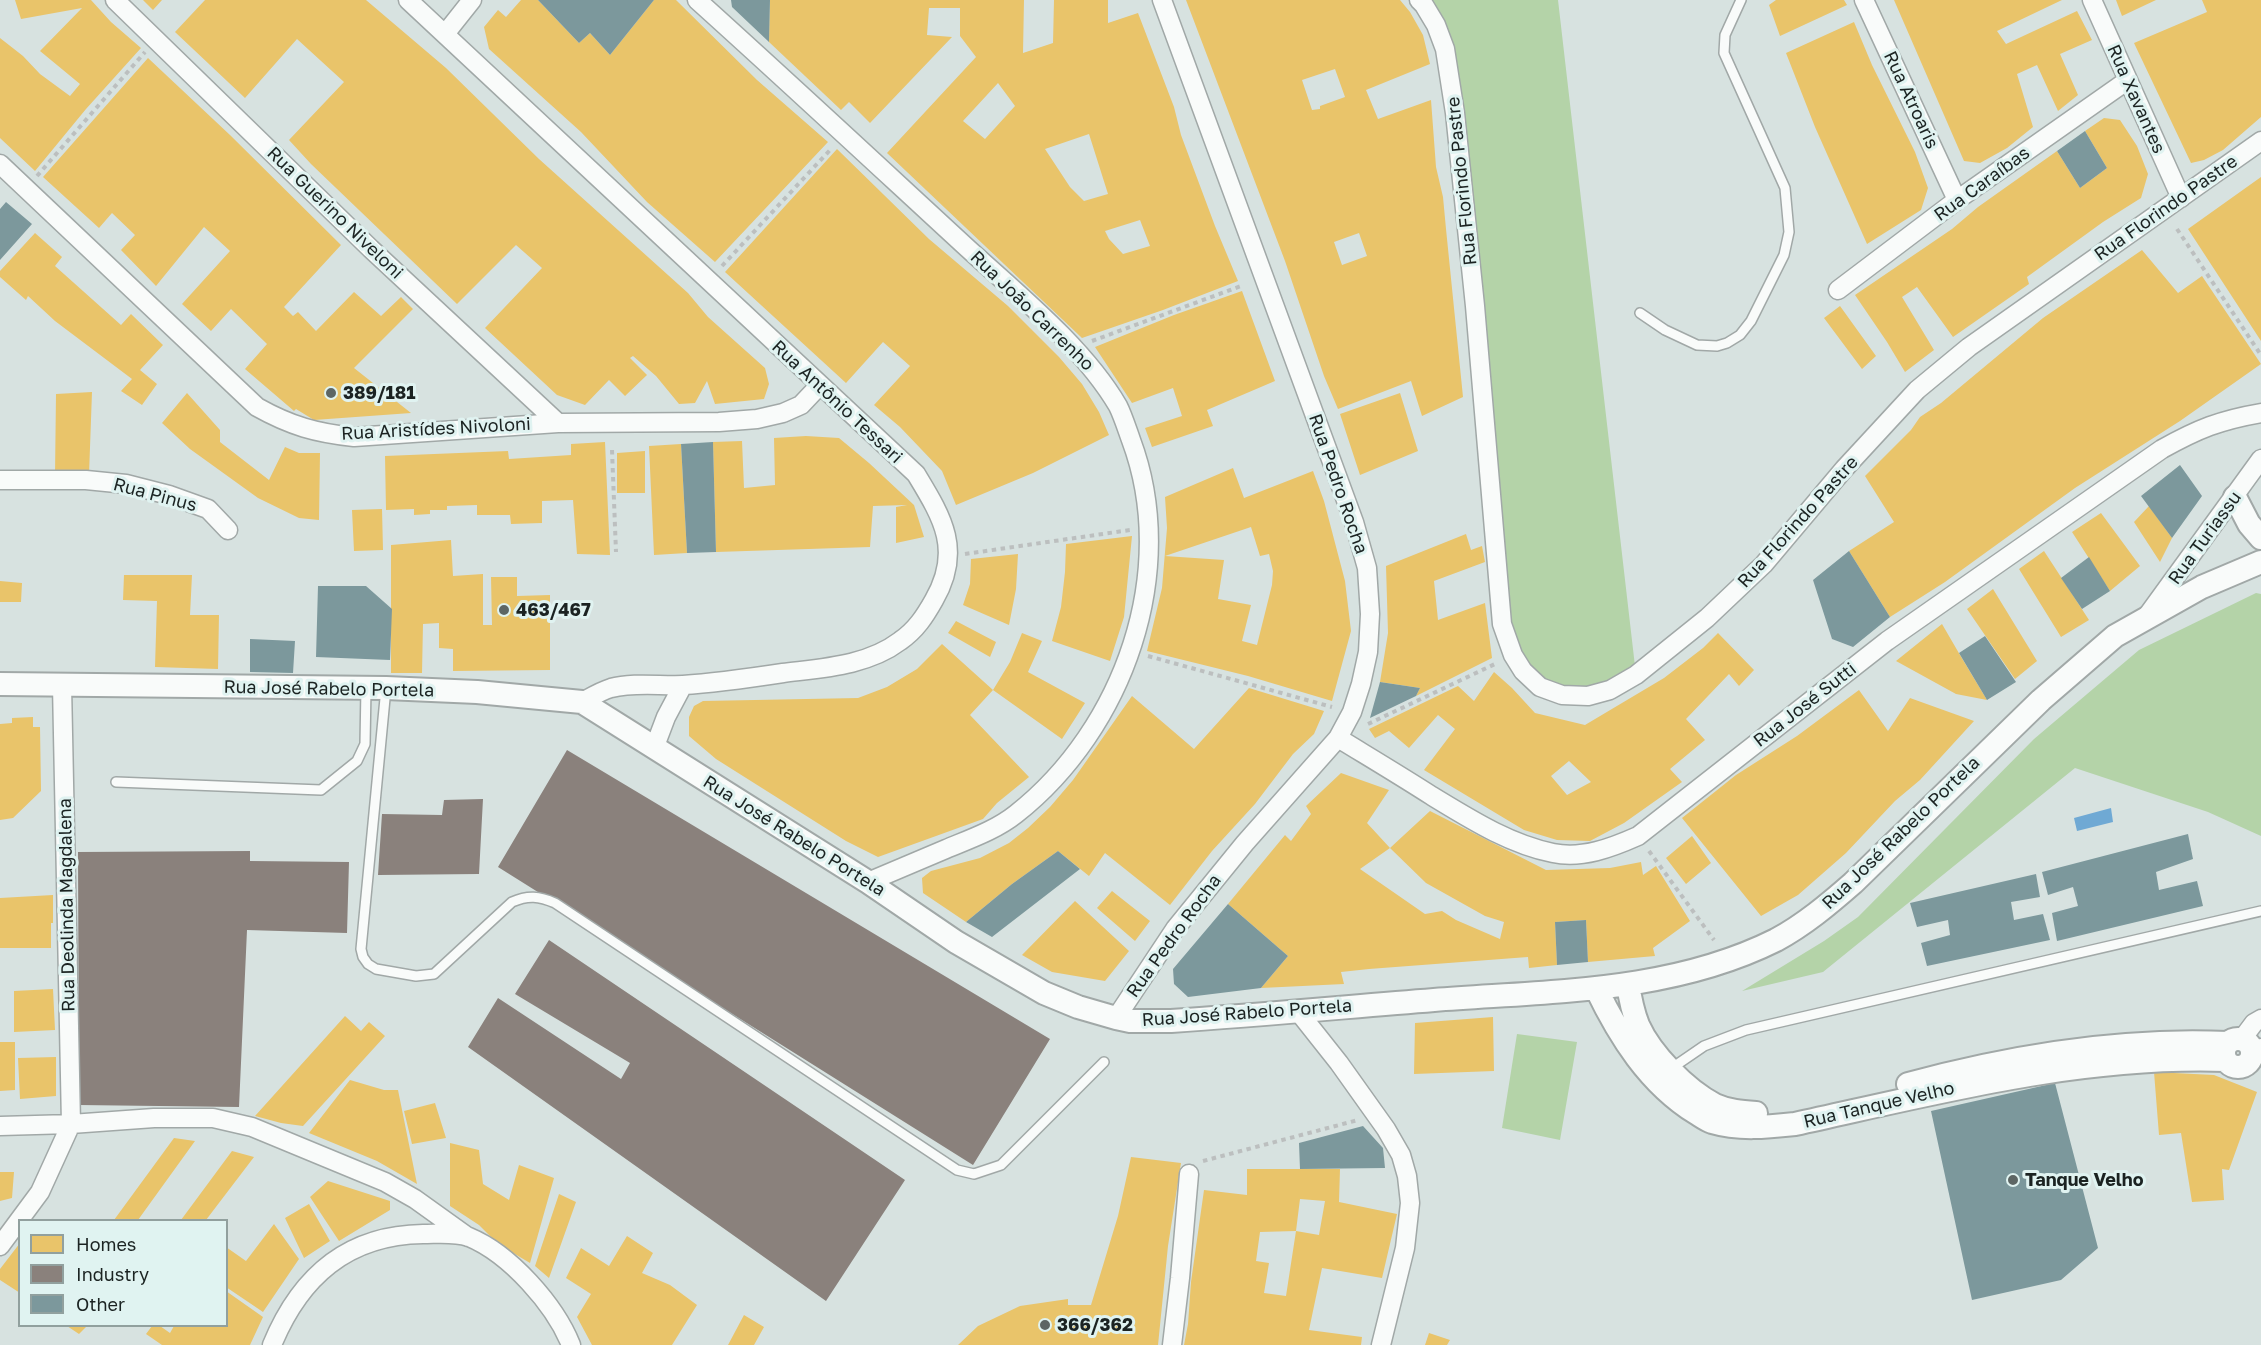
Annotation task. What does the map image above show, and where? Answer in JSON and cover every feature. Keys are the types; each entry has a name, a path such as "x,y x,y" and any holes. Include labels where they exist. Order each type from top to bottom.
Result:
{"street":[{"name":"Rua Guerino Niveloni","path":"115,0 371,249 558,423"},
{"name":"Rua Antônio Tessari","path":"408,0 819,386 916,474 939,510 947,536 948,563 939,591 921,622 900,641 876,655 839,665 683,685 611,688 582,702"},
{"path":"445,34 472,0"},
{"name":"Rua João Carrenho","path":"697,0 1026,302 1089,364 1119,408 1136,453 1146,495 1149,535 1144,590 1136,637 1116,688 1089,734 1054,779 1015,815 980,835 868,882"},
{"name":"Rua Pedro Rocha","path":"1116,1018 1175,929 1245,843 1338,738 1352,712 1361,684 1368,652 1371,614 1367,568 1354,522 1162,0"},
{"name":"Rua Florindo Pastre","path":"1419,0 1436,25 1445,49 1455,113 1475,306 1502,624 1513,656 1523,671 1540,687 1562,695 1588,696 1611,690 1636,675 1698,625 1764,564 1845,469 1917,390 1969,347 2261,141"},
{"name":"Rua Atroaris","path":"1864,0 1957,200"},
{"name":"Rua Xavantes","path":"2092,0 2181,198"},
{"name":"Rua Caraíbas","path":"1838,290 1957,200 2128,80"},
{"name":"Rua Aristídes Nivoloni","path":"0,164 257,406 284,422 324,434 354,436 558,423 719,422 757,419 783,413 801,405 819,386"},
{"name":"Rua José Sutti","path":"1338,738 1464,815 1507,838 1554,853 1584,854 1610,849 1638,836 1887,641 2162,449 2197,429 2261,413"},
{"name":"Rua Turiassu","path":"2147,616 2261,459"},
{"name":"Rua Pinus","path":"0,480 86,480 126,484 169,495 208,509 228,530"},
{"path":"2235,497 2249,524 2261,538"},
{"name":"Rua José Rabelo Portela","path":"0,684 376,688 477,692 582,702 868,882 956,942 1044,993 1078,1007 1116,1018 1131,1021 1172,1021 1596,988 1670,978 1723,962 1777,939 1820,911 1853,884 2080,664 2115,636 2202,587 2261,562"},
{"name":"Rua Deolinda Magdalena","path":"62,685 71,1124"},
{"path":"655,746 666,717 683,685"},
{"name":"Rua Tanque Velho","path":"1628,984 1638,1025 1653,1050 1663,1075"},
{"name":"Rua Tanque Velho","path":"1596,988 1620,1030 1663,1075 1695,1091 1715,1105 1738,1112 1791,1111 1874,1093 1966,1068 2060,1052 2197,1041 2245,1054"},
{"path":"1297,1010 1376,1114 1401,1155 1407,1176 1410,1203 1406,1248 1382,1345"},
{"path":"2245,1054 2254,1023 2261,1019"},
{"path":"0,1126 154,1118 213,1118 252,1127 385,1182 415,1199 468,1237 492,1251 538,1292 557,1316 571,1345"},
{"path":"20,1219 40,1192 71,1124"},
{"path":"1172,1345 1189,1174"},
{"path":"0,1246 18,1222"},
{"path":"272,1345 289,1308 309,1282 333,1261 362,1245 385,1237 407,1234 446,1234 468,1237"}],"lane":[{"path":"1640,313 1665,330 1697,345 1717,346 1728,343 1740,335 1751,321 1784,255 1789,232 1785,188 1724,53 1725,35 1742,0"},
{"path":"116,782 321,790 357,761 365,744 376,688"},
{"path":"376,688 361,949 368,964 376,969 416,976 434,974 512,902 523,897 544,899 555,903 957,1170 974,1174 1001,1165 1104,1062"},
{"path":"1663,1075 1704,1046 1746,1030 2261,911"}],"path":[{"path":"27,188 156,39"},
{"path":"722,267 834,146"},
{"path":"2177,229 2261,355"},
{"path":"1092,342 1241,286"},
{"path":"612,450 616,552"},
{"path":"965,555 1131,530"},
{"path":"1145,656 1332,707"},
{"path":"1362,727 1495,664"},
{"path":"1649,852 1714,940"},
{"path":"1189,1174 1188,1165 1376,1114"}],"green space":[{"path":"1428,0 1558,0 1636,675 1588,696 1523,671 1502,624 1436,25"},
{"path":"2256,593 2261,594 2261,836 2208,812 2075,768 1823,972 1742,991 1824,941 1858,917 2034,739 2139,650"},
{"path":"1517,1034 1577,1042 1560,1140 1502,1128"}],"water":[{"path":"2111,808 2113,822 2077,831 2074,818"}],"building: Homes":[{"path":"15,0 91,0 111,22 141,48 86,109 35,171 0,138 0,38 23,56 40,74 70,96 80,84 40,51 82,8 21,19"},
{"path":"143,0 162,0 153,10"},
{"path":"205,0 366,0 446,68 539,159 688,293 708,317 765,368 769,384 764,399 715,404 707,381 695,403 679,404 656,376 633,356 630,358 647,375 625,396 609,380 585,405 557,395 485,328 542,268 516,245 457,304 311,164 289,140 344,82 297,39 245,98 175,32"},
{"path":"521,0 538,0 579,43 590,33 610,55 654,0 676,0 757,80 828,142 715,262 647,202 581,132 489,49 484,27 498,10 506,17"},
{"path":"770,0 1024,0 1023,53 1053,43 1054,0 1108,0 1108,23 1138,13 1174,107 1181,135 1238,281 1082,338 887,153 976,57 960,36 960,8 929,8 927,35 952,37 870,123 849,102 841,110 769,42","holes":["998,83 1015,106 985,139 963,121","1089,134 1108,194 1084,201 1070,187 1045,149","1140,220 1150,246 1123,254 1105,231"]},
{"path":"1186,0 1400,0 1423,35 1430,64 1366,90 1378,119 1431,100 1436,167 1443,197 1463,397 1422,416 1411,381 1338,409 1324,376 1285,261","holes":["1335,69 1345,97 1320,106 1320,109 1312,110 1302,80","1359,233 1367,256 1342,265 1334,242"]},
{"path":"1776,0 1844,0 1847,5 1780,36 1769,5"},
{"path":"1894,0 2062,0 1997,31 2006,44 2077,11 2092,40 2060,54 2078,95 2058,111 2037,65 2017,74 2033,127 2007,148 1980,163 1964,161"},
{"path":"2116,0 2156,0 2122,16"},
{"path":"2202,0 2261,0 2261,117 2223,150 2204,160 2191,163 2134,43 2207,12"},
{"path":"1854,22 1872,65 1915,152 1928,188 1921,210 1867,244 1815,127 1786,53"},
{"path":"148,58 341,245 284,307 293,316 298,312 316,331 354,292 381,316 401,297 413,309 354,368 411,413 314,420 296,409 294,411 245,369 267,344 231,309 211,331 182,304 230,251 204,227 156,286 121,250 135,235 112,213 99,228 43,177"},
{"path":"2104,118 2120,120 2137,146 2148,174 2141,198 2103,222 2027,277 2029,284 1953,337 1917,287 1902,297 1934,350 1905,372 1855,295 1952,229 1978,207 2057,151 2080,188 2107,168 2085,131"},
{"path":"837,149 929,239 1008,306 1059,357 1082,384 1099,412 1109,435 1033,473 956,505 942,471 900,427 874,405 910,366 883,342 846,383 725,272"},
{"path":"2261,177 2261,341 2188,229"},
{"path":"35,233 62,257 55,266 121,325 131,314 163,345 140,370 157,384 142,405 121,391 132,379 55,321 28,296 26,300 0,277 0,271"},
{"path":"2142,250 2178,293 2202,276 2261,364 2180,421 2075,488 1945,582 1890,617 1849,551 1894,522 1865,476 1911,430 1920,417 1941,403 2043,318"},
{"path":"1242,291 1275,381 1207,410 1213,426 1152,447 1145,428 1182,416 1173,388 1132,403 1095,347"},
{"path":"1840,306 1876,356 1862,369 1824,318"},
{"path":"92,392 89,475 55,475 56,394"},
{"path":"187,393 220,430 220,442 269,480 285,447 299,453 320,453 319,520 299,518 258,498 190,449 162,423"},
{"path":"1400,393 1418,451 1360,475 1340,414"},
{"path":"806,436 839,438 869,463 914,505 924,537 896,543 896,507 907,505 873,506 870,547 716,552 713,442 742,441 744,488 775,485 774,438"},
{"path":"605,442 610,555 577,554 573,500 542,501 542,523 511,524 510,515 477,515 477,505 447,506 447,510 430,510 430,514 414,515 414,509 386,510 385,456 508,451 509,459 571,455 571,444"},
{"path":"681,444 687,553 654,555 649,446"},
{"path":"645,451 645,493 617,493 617,453"},
{"path":"1233,468 1244,498 1313,471 1324,501 1345,581 1351,631 1332,701 1248,676 1147,651 1162,588 1167,528 1165,497","holes":["1251,527 1260,556 1269,554 1273,571 1272,585 1257,645 1242,641 1251,605 1218,599 1224,560 1165,556"]},
{"path":"2149,506 2172,538 2160,562 2134,522"},
{"path":"382,509 383,550 354,551 352,510"},
{"path":"2101,513 2140,566 2110,591 2072,532"},
{"path":"1466,534 1471,550 1482,546 1485,562 1434,581 1438,620 1485,603 1492,658 1416,696 1420,688 1380,682 1388,633 1386,566"},
{"path":"1132,536 1124,617 1110,661 1052,641 1061,607 1066,544"},
{"path":"451,540 453,576 483,574 483,625 492,625 491,577 517,577 517,596 550,595 550,670 453,671 453,649 439,648 439,623 423,624 422,673 391,673 391,545"},
{"path":"2044,551 2089,620 2061,637 2019,569"},
{"path":"1018,554 1016,589 1009,625 963,605 970,584 971,559"},
{"path":"124,575 192,575 190,615 219,615 218,669 155,667 157,601 123,600"},
{"path":"0,581 22,583 21,602 0,602"},
{"path":"1993,589 2037,661 2015,679 1967,609"},
{"path":"956,621 996,642 990,657 948,633"},
{"path":"1942,624 1987,700 1956,694 1896,661"},
{"path":"1022,633 1042,641 1028,672 1085,703 1062,739 993,690 1010,662"},
{"path":"1718,633 1754,670 1739,686 1729,674 1686,719 1705,740 1670,769 1682,782 1624,823 1590,841 1557,840 1524,830 1424,770 1455,729 1438,715 1409,748 1389,731 1375,738 1369,729 1458,686 1474,701 1494,672 1535,713 1585,725 1664,678 1703,648","holes":["1569,761 1591,782 1567,795 1551,776"]},
{"path":"942,644 993,690 970,715 1029,777 997,803 983,819 878,857 846,841 716,759 689,736 689,717 694,706 703,701 858,698 887,687 917,669"},
{"path":"1249,688 1324,711 1314,734 1293,754 1255,804 1212,851 1170,905 1105,853 1089,876 1058,851 1012,884 966,922 923,893 922,878 931,871 980,858 1009,843 1028,828 1073,780 1132,696 1194,749"},
{"path":"1859,690 1888,731 1910,698 1974,721 1920,780 1895,801 1846,853 1798,895 1761,916 1682,818 1736,775 1797,736"},
{"path":"33,717 33,727 40,727 41,791 13,818 0,820 0,724 12,723 12,718"},
{"path":"1341,773 1389,790 1367,823 1390,848 1430,811 1546,870 1610,868 1641,862 1643,875 1656,866 1690,921 1653,948 1655,956 1588,962 1586,920 1555,922 1557,965 1529,968 1528,957 1369,969 1341,972 1344,984 1261,988 1288,956 1228,904 1285,835 1291,841 1311,814 1306,806","holes":["1390,848 1426,883 1485,916 1504,922 1500,939 1456,920 1442,911 1425,914 1360,869"]},
{"path":"1692,836 1711,863 1686,884 1666,858"},
{"path":"1112,891 1150,921 1135,941 1097,908"},
{"path":"53,895 51,948 0,948 0,898"},
{"path":"1075,901 1129,951 1105,981 1052,972 1022,955"},
{"path":"53,989 55,1030 14,1032 14,991"},
{"path":"345,1016 361,1031 369,1022 385,1036 303,1126 255,1116"},
{"path":"1493,1017 1494,1071 1414,1074 1415,1023"},
{"path":"0,1042 15,1042 15,1090 0,1091"},
{"path":"56,1057 56,1096 20,1099 18,1058"},
{"path":"2154,1072 2214,1075 2257,1092 2229,1170 2222,1169 2224,1200 2192,1202 2181,1133 2159,1135"},
{"path":"350,1080 384,1090 398,1090 417,1184 377,1161 309,1133"},
{"path":"435,1103 446,1138 412,1144 404,1111"},
{"path":"174,1138 195,1141 139,1219 115,1219"},
{"path":"450,1143 479,1150 483,1184 509,1200 519,1165 554,1178 530,1263 498,1244 479,1225 450,1206"},
{"path":"232,1151 254,1157 207,1219 182,1219"},
{"path":"1131,1157 1181,1163 1168,1246 1158,1345 958,1345 978,1326 1020,1306 1068,1299 1068,1305 1091,1305 1118,1216"},
{"path":"1247,1169 1340,1169 1339,1202 1397,1214 1382,1278 1322,1268 1309,1330 1362,1337 1361,1345 1184,1345 1204,1190 1247,1195","holes":["1300,1199 1325,1201 1319,1235 1296,1231","1296,1231 1286,1296 1264,1293 1269,1263 1256,1261 1260,1232"]},
{"path":"0,1172 14,1172 12,1198 0,1201"},
{"path":"328,1181 390,1201 390,1210 339,1241 310,1197"},
{"path":"559,1194 576,1202 549,1278 535,1266"},
{"path":"309,1204 330,1241 304,1258 285,1218"},
{"path":"274,1224 299,1259 263,1312 228,1288 228,1248 246,1261"},
{"path":"627,1236 653,1253 642,1273 670,1285 697,1305 672,1345 592,1345 577,1317 591,1294 566,1278 581,1248 609,1266"},
{"path":"18,1246 18,1292 0,1280 0,1269"},
{"path":"228,1292 263,1317 250,1345 162,1345 146,1334 151,1327 161,1327 170,1333 173,1327 228,1327"},
{"path":"744,1315 764,1327 754,1345 728,1345"},
{"path":"68,1327 86,1327 79,1334"},
{"path":"1429,1333 1450,1340 1447,1345 1425,1345"}],"building: Industry":[{"path":"567,750 1050,1039 973,1165 498,867"},
{"path":"483,799 479,874 378,875 382,814 442,815 444,800"},
{"path":"250,851 250,861 349,862 347,933 247,930 239,1107 79,1105 78,852"},
{"path":"549,940 905,1180 826,1301 468,1047 498,998 621,1079 630,1063 515,994"}],"building: Other":[{"path":"538,0 654,0 610,55 590,33 579,43"},
{"path":"731,0 770,0 769,42 732,7"},
{"path":"2085,131 2107,168 2080,188 2057,151"},
{"path":"6,202 32,224 0,260 0,209"},
{"path":"713,442 716,552 687,553 681,444"},
{"path":"2180,465 2202,496 2172,538 2141,496"},
{"path":"1849,551 1890,617 1853,647 1832,639 1813,580"},
{"path":"2089,557 2110,591 2082,609 2061,578"},
{"path":"318,586 366,586 392,609 390,660 316,657"},
{"path":"1985,636 2016,682 1987,700 1959,653"},
{"path":"250,639 295,641 293,673 250,672"},
{"path":"1380,682 1420,688 1416,696 1370,718"},
{"path":"2188,834 2193,859 2156,872 2159,890 2197,881 2203,906 2057,941 2052,913 2078,906 2073,887 2048,895 2042,872"},
{"path":"1058,851 1080,869 992,937 966,922 1012,884"},
{"path":"2036,874 2040,897 2011,902 2014,920 2043,914 2050,940 1927,966 1921,943 1950,935 1948,920 1917,927 1910,903"},
{"path":"1228,904 1288,956 1261,988 1188,997 1174,984 1173,969"},
{"path":"1586,920 1588,962 1557,965 1555,922"},
{"name":"Tanque Velho","path":"2055,1083 2098,1248 2061,1280 1972,1300 1931,1111"},
{"path":"1363,1126 1383,1148 1385,1168 1300,1169 1299,1143"}],"place":[{"name":"389/181","path":"331,393"},
{"name":"463/467","path":"504,610"},
{"name":"Tanque Velho","path":"2013,1180"},
{"name":"366/362","path":"1045,1325"}]}
